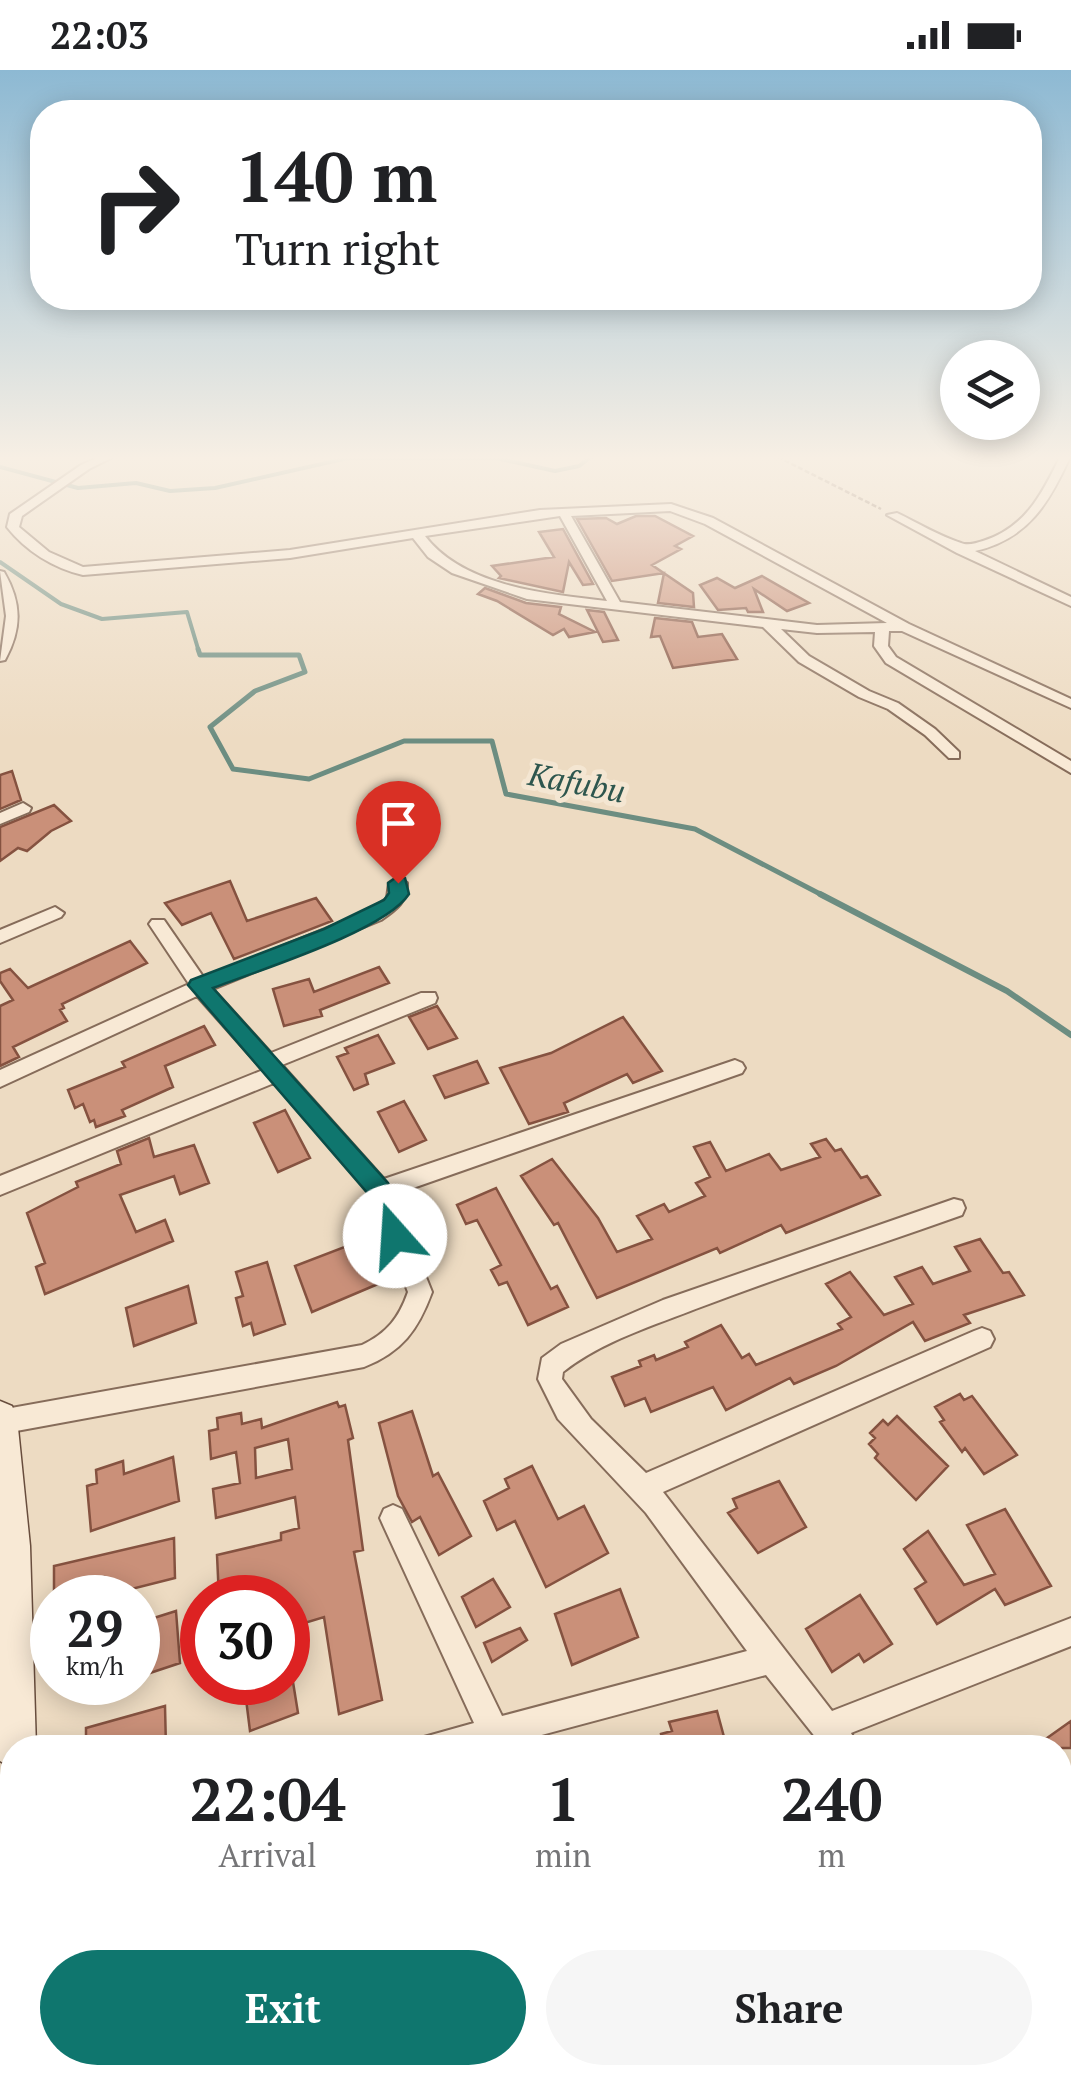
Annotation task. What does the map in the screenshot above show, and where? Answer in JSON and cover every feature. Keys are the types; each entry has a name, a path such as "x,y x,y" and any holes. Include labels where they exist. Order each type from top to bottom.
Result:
{"main road":[{"path":"0,1420 12,1546 15,1735"}],"street":[{"path":"42,551 83,571 308,551"},
{"path":"430,551 480,580 532,596 843,630 904,627"},
{"path":"585,551 616,606"},
{"path":"761,551 904,627 1071,704"},
{"path":"963,551 1071,602"},
{"path":"0,575 14,600 14,619 0,657"},
{"path":"767,623 804,659 893,706 954,755"},
{"path":"882,630 881,646 891,660 1071,768"},
{"path":"0,819 22,808"},
{"path":"0,1078 198,985 331,934 391,905 399,894 398,883"},
{"path":"0,937 55,913"},
{"path":"0,1420 337,1363 384,1347 408,1327 420,1292 380,1190 198,985 158,924"},
{"path":"0,1186 428,998"},
{"path":"380,1190 735,1068"},
{"path":"834,1735 642,1488 562,1406 549,1370 556,1358 798,1260 954,1208"},
{"path":"642,1488 982,1339"},
{"path":"392,1518 494,1732"},
{"path":"843,1735 1071,1632"},
{"path":"483,1735 771,1659"}],"building":[{"path":"550,551 575,551 593,584 583,585 569,562 563,592 499,578 492,566 554,557"},
{"path":"595,551 677,551 652,565 664,573 612,581"},
{"path":"664,573 693,593 694,607 658,603"},
{"path":"762,576 809,603 787,611 754,589 763,612 748,612 746,608 718,610 700,585 717,578 735,588"},
{"path":"485,588 526,603 561,607 559,614 595,632 569,637 564,629 553,635 478,594"},
{"path":"587,610 604,612 618,640 603,642"},
{"path":"655,618 692,622 698,637 722,634 737,659 673,668 660,636 651,637"},
{"path":"12,771 21,800 0,809 0,775"},
{"path":"54,805 71,821 51,831 27,851 18,848 0,861 0,827"},
{"path":"230,881 247,921 316,898 332,921 234,959 211,913 182,925 165,903"},
{"path":"130,941 147,963 62,1004 64,1008 60,1010 67,1021 13,1047 19,1057 0,1066 0,1006 13,1000 0,981 0,973 10,969 28,988"},
{"path":"379,967 389,983 320,1010 322,1016 284,1026 273,989 309,979 314,992"},
{"path":"437,1006 457,1038 428,1049 409,1017"},
{"path":"623,1017 662,1071 633,1083 627,1074 564,1103 568,1112 529,1124 500,1068 551,1053"},
{"path":"204,1026 215,1045 165,1066 173,1087 122,1110 125,1116 96,1127 83,1104 75,1108 68,1090 125,1067 122,1062"},
{"path":"378,1035 394,1063 365,1074 368,1084 354,1090 337,1057 348,1053 345,1048"},
{"path":"477,1061 488,1083 445,1098 434,1076"},
{"path":"404,1101 426,1140 399,1152 378,1112"},
{"path":"285,1110 310,1158 278,1172 254,1123"},
{"path":"149,1138 154,1157 194,1145 209,1183 180,1194 174,1176 120,1195 136,1232 165,1220 173,1241 45,1294 36,1267 45,1263 27,1213 78,1187 76,1182 121,1164 117,1151"},
{"path":"826,1139 835,1151 841,1149 861,1178 867,1176 880,1195 786,1233 781,1225 720,1253 717,1248 597,1298 558,1223 554,1225 521,1176 552,1159 598,1218 617,1252 652,1239 637,1216 664,1204 669,1212 705,1196 696,1183 710,1177 694,1147 710,1142 726,1171 769,1154 781,1170 820,1157 811,1144"},
{"path":"496,1188 551,1289 557,1286 568,1307 528,1325 507,1282 499,1285 491,1270 501,1265 477,1220 466,1224 457,1205"},
{"path":"980,1239 1024,1295 964,1315 970,1323 925,1341 913,1322 836,1366 794,1384 790,1378 726,1410 713,1387 651,1412 645,1398 625,1406 612,1377 641,1366 639,1361 654,1355 656,1360 688,1347 685,1342 721,1325 742,1358 749,1354 756,1365 842,1329 838,1324 851,1317 826,1284 850,1272 884,1315 913,1304 895,1277 922,1267 933,1284 970,1271 955,1247"},
{"path":"360,1241 378,1284 312,1312 295,1266"},
{"path":"267,1262 285,1324 254,1335 251,1323 243,1326 236,1298 243,1296 236,1272"},
{"path":"188,1286 196,1323 134,1346 126,1308"},
{"path":"960,1394 964,1400 972,1396 1017,1455 984,1474 940,1422 944,1420 935,1407"},
{"path":"337,1402 339,1407 345,1405 353,1438 348,1440 363,1550 354,1552 382,1700 339,1714 324,1617 310,1621 310,1575 218,1575 217,1555 281,1540 281,1533 299,1528 295,1497 216,1518 213,1489 240,1483 236,1452 211,1459 209,1431 218,1429 217,1418 241,1413 242,1424 261,1419 262,1428","holes":["288,1439 292,1469 256,1478 255,1448"]},
{"path":"412,1411 433,1476 438,1473 471,1536 439,1555 420,1517 412,1522 398,1496 379,1423"},
{"path":"897,1416 948,1466 916,1500 875,1458 878,1454 869,1444 875,1438 870,1433 883,1420 888,1425"},
{"path":"173,1457 179,1501 91,1531 87,1486 97,1483 96,1470 123,1461 124,1474"},
{"path":"532,1466 558,1519 584,1506 608,1553 546,1587 515,1521 497,1530 484,1501 509,1488 505,1479"},
{"path":"779,1481 806,1527 758,1553 728,1513 737,1508 733,1499"},
{"path":"1005,1509 1051,1586 1005,1605 995,1589 937,1624 915,1589 926,1582 904,1549 928,1531 964,1585 995,1574 967,1525"},
{"path":"174,1538 175,1578 160,1582 160,1575 54,1575 54,1566"},
{"path":"493,1579 510,1607 476,1627 462,1597"},
{"path":"620,1589 638,1637 572,1665 555,1614"},
{"path":"860,1595 892,1644 864,1662 859,1654 832,1672 806,1629"},
{"path":"176,1611 180,1663 160,1670 160,1616"},
{"path":"520,1628 527,1640 492,1662 484,1643"},
{"path":"247,1705 297,1705 298,1713 250,1731"},
{"path":"165,1706 166,1735 86,1735 86,1728"},
{"path":"717,1711 723,1735 661,1735 672,1731 669,1722"},
{"path":"1071,1721 1071,1735 1051,1735"}],"waterway":[{"name":"Kafubu","path":"0,562 61,604 102,619 187,612 199,652"},
{"name":"Kafubu","path":"199,652 299,655 305,672 255,691 210,727 233,769 309,779 404,741 492,741 506,794 695,829 824,896"},
{"name":"Kafubu","path":"820,894 1007,991 1071,1035"}],"route":[{"path":"395,1236 380,1190 198,985 331,934 391,905 398,899 398,883"}]}
